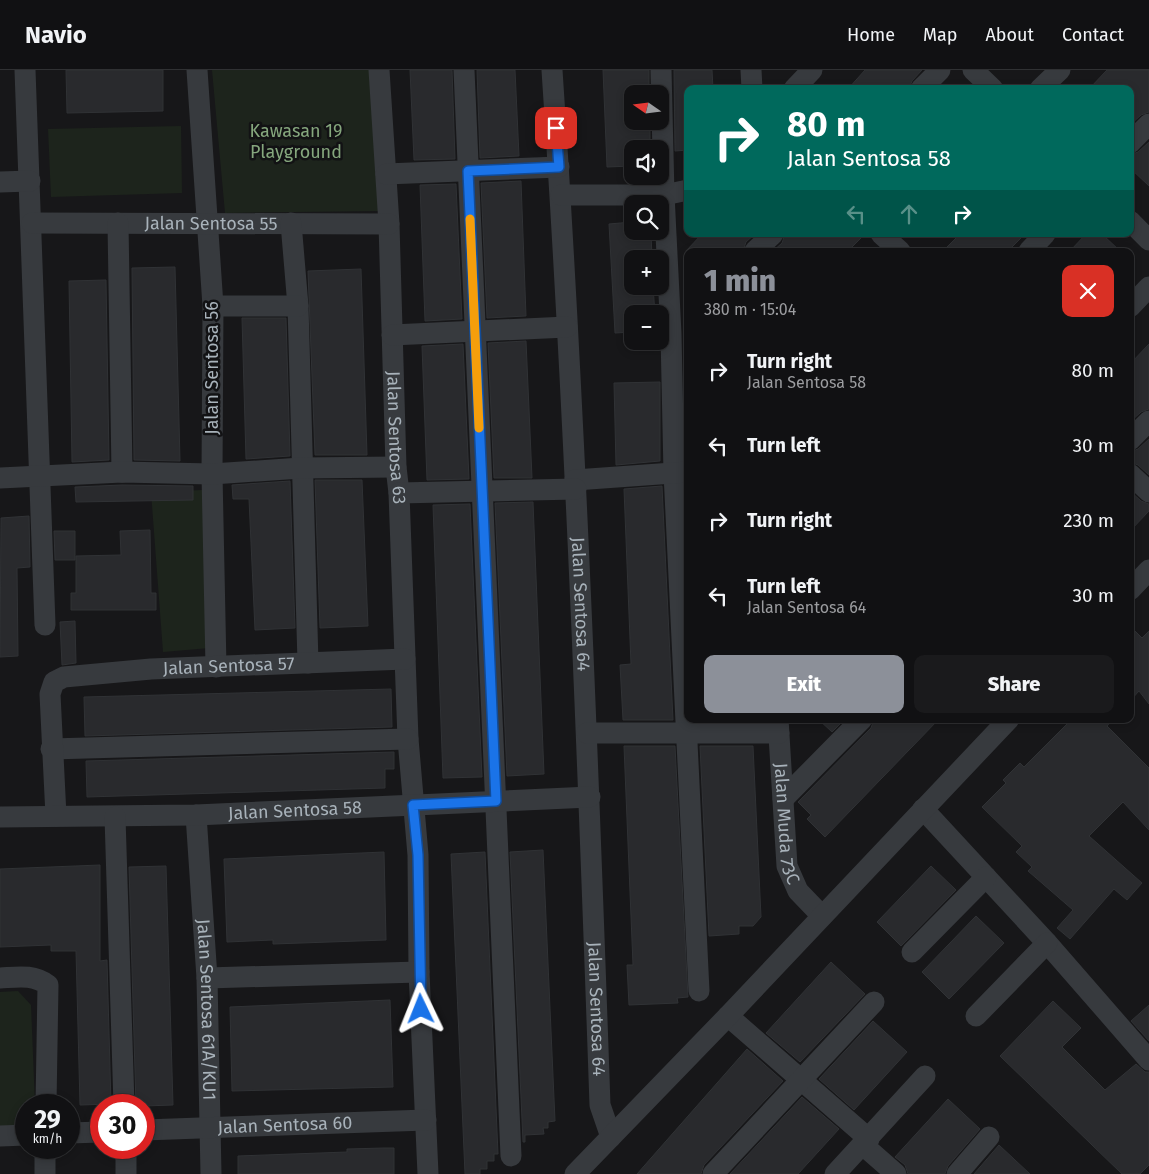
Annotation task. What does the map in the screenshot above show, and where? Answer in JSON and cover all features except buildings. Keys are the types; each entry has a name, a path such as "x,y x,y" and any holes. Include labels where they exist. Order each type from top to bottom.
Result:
{"street":[{"path":"25,70 32,223 38,476 46,625"},
{"name":"Jalan Sentosa 56","path":"197,70 213,306 212,474 216,667"},
{"name":"Jalan Sentosa 63","path":"379,70 389,224 396,467 399,493 408,739 418,855 419,972 428,1174"},
{"path":"464,70 511,1156"},
{"name":"Jalan Sentosa 64","path":"552,70 561,195 590,797 600,1105 611,1137"},
{"path":"661,70 664,195 684,191"},
{"path":"751,70 752,85"},
{"path":"798,85 812,70"},
{"path":"925,85 940,70"},
{"path":"973,70 988,85"},
{"path":"1044,85 1060,70"},
{"path":"1134,139 1149,124"},
{"path":"386,174 559,167"},
{"path":"0,182 30,182"},
{"path":"561,195 624,195"},
{"name":"Jalan Sentosa 55","path":"32,223 389,224"},
{"path":"118,223 122,472"},
{"path":"291,223 298,306 301,468 308,663"},
{"path":"1134,225 1149,240"},
{"path":"758,248 770,237"},
{"path":"1032,248 1042,237"},
{"path":"666,240 681,472 684,668"},
{"path":"1134,303 1149,287"},
{"path":"213,306 298,306"},
{"path":"671,334 684,322"},
{"path":"392,335 567,327"},
{"path":"1134,436 1149,421"},
{"path":"0,478 122,472 212,474 301,468 396,467"},
{"path":"399,493 482,492 681,472"},
{"path":"1134,478 1149,492"},
{"path":"1134,586 1149,570"},
{"name":"Jalan Sentosa 57","path":"51,749 50,694 54,682 64,677 151,669 405,659"},
{"path":"685,723 699,991"},
{"path":"783,799 858,723"},
{"path":"575,1174 924,809 998,723"},
{"path":"587,733 685,733 778,726"},
{"name":"Jalan Muda 73C","path":"778,726 787,866 798,891 822,916"},
{"path":"56,816 51,749 408,739"},
{"name":"Jalan Sentosa 58","path":"0,817 196,815 590,797"},
{"path":"924,809 1047,943 1149,1060"},
{"name":"Jalan Sentosa 61A/KU1","path":"196,815 207,978 211,1174"},
{"path":"115,817 124,1094"},
{"path":"912,952 986,877"},
{"path":"976,1016 1047,943"},
{"path":"207,978 419,972"},
{"path":"0,978 29,977 40,979 48,985 46,1094"},
{"path":"712,1174 874,1002"},
{"path":"728,1016 802,1078 896,1174"},
{"path":"835,1174 925,1076"},
{"name":"Jalan Sentosa 60","path":"155,1130 426,1120"},
{"path":"0,1136 15,1135"},
{"path":"957,1174 989,1136"},
{"path":"45,1159 45,1174"},
{"path":"126,1159 126,1174"}],"green space":[{"name":"Kawasan 19 Playground","path":"212,70 369,70 379,211 225,213"},
{"path":"181,126 182,193 51,197 48,129"},
{"path":"203,490 209,648 163,652 151,492"},
{"path":"18,991 31,1005 35,1094 15,1094 15,1127 0,1128 0,992"}],"slow traffic":[{"path":"470,219 479,428"}],"route":[{"path":"421,1009 418,855 413,805 496,801 468,171 559,167 556,128"}]}
